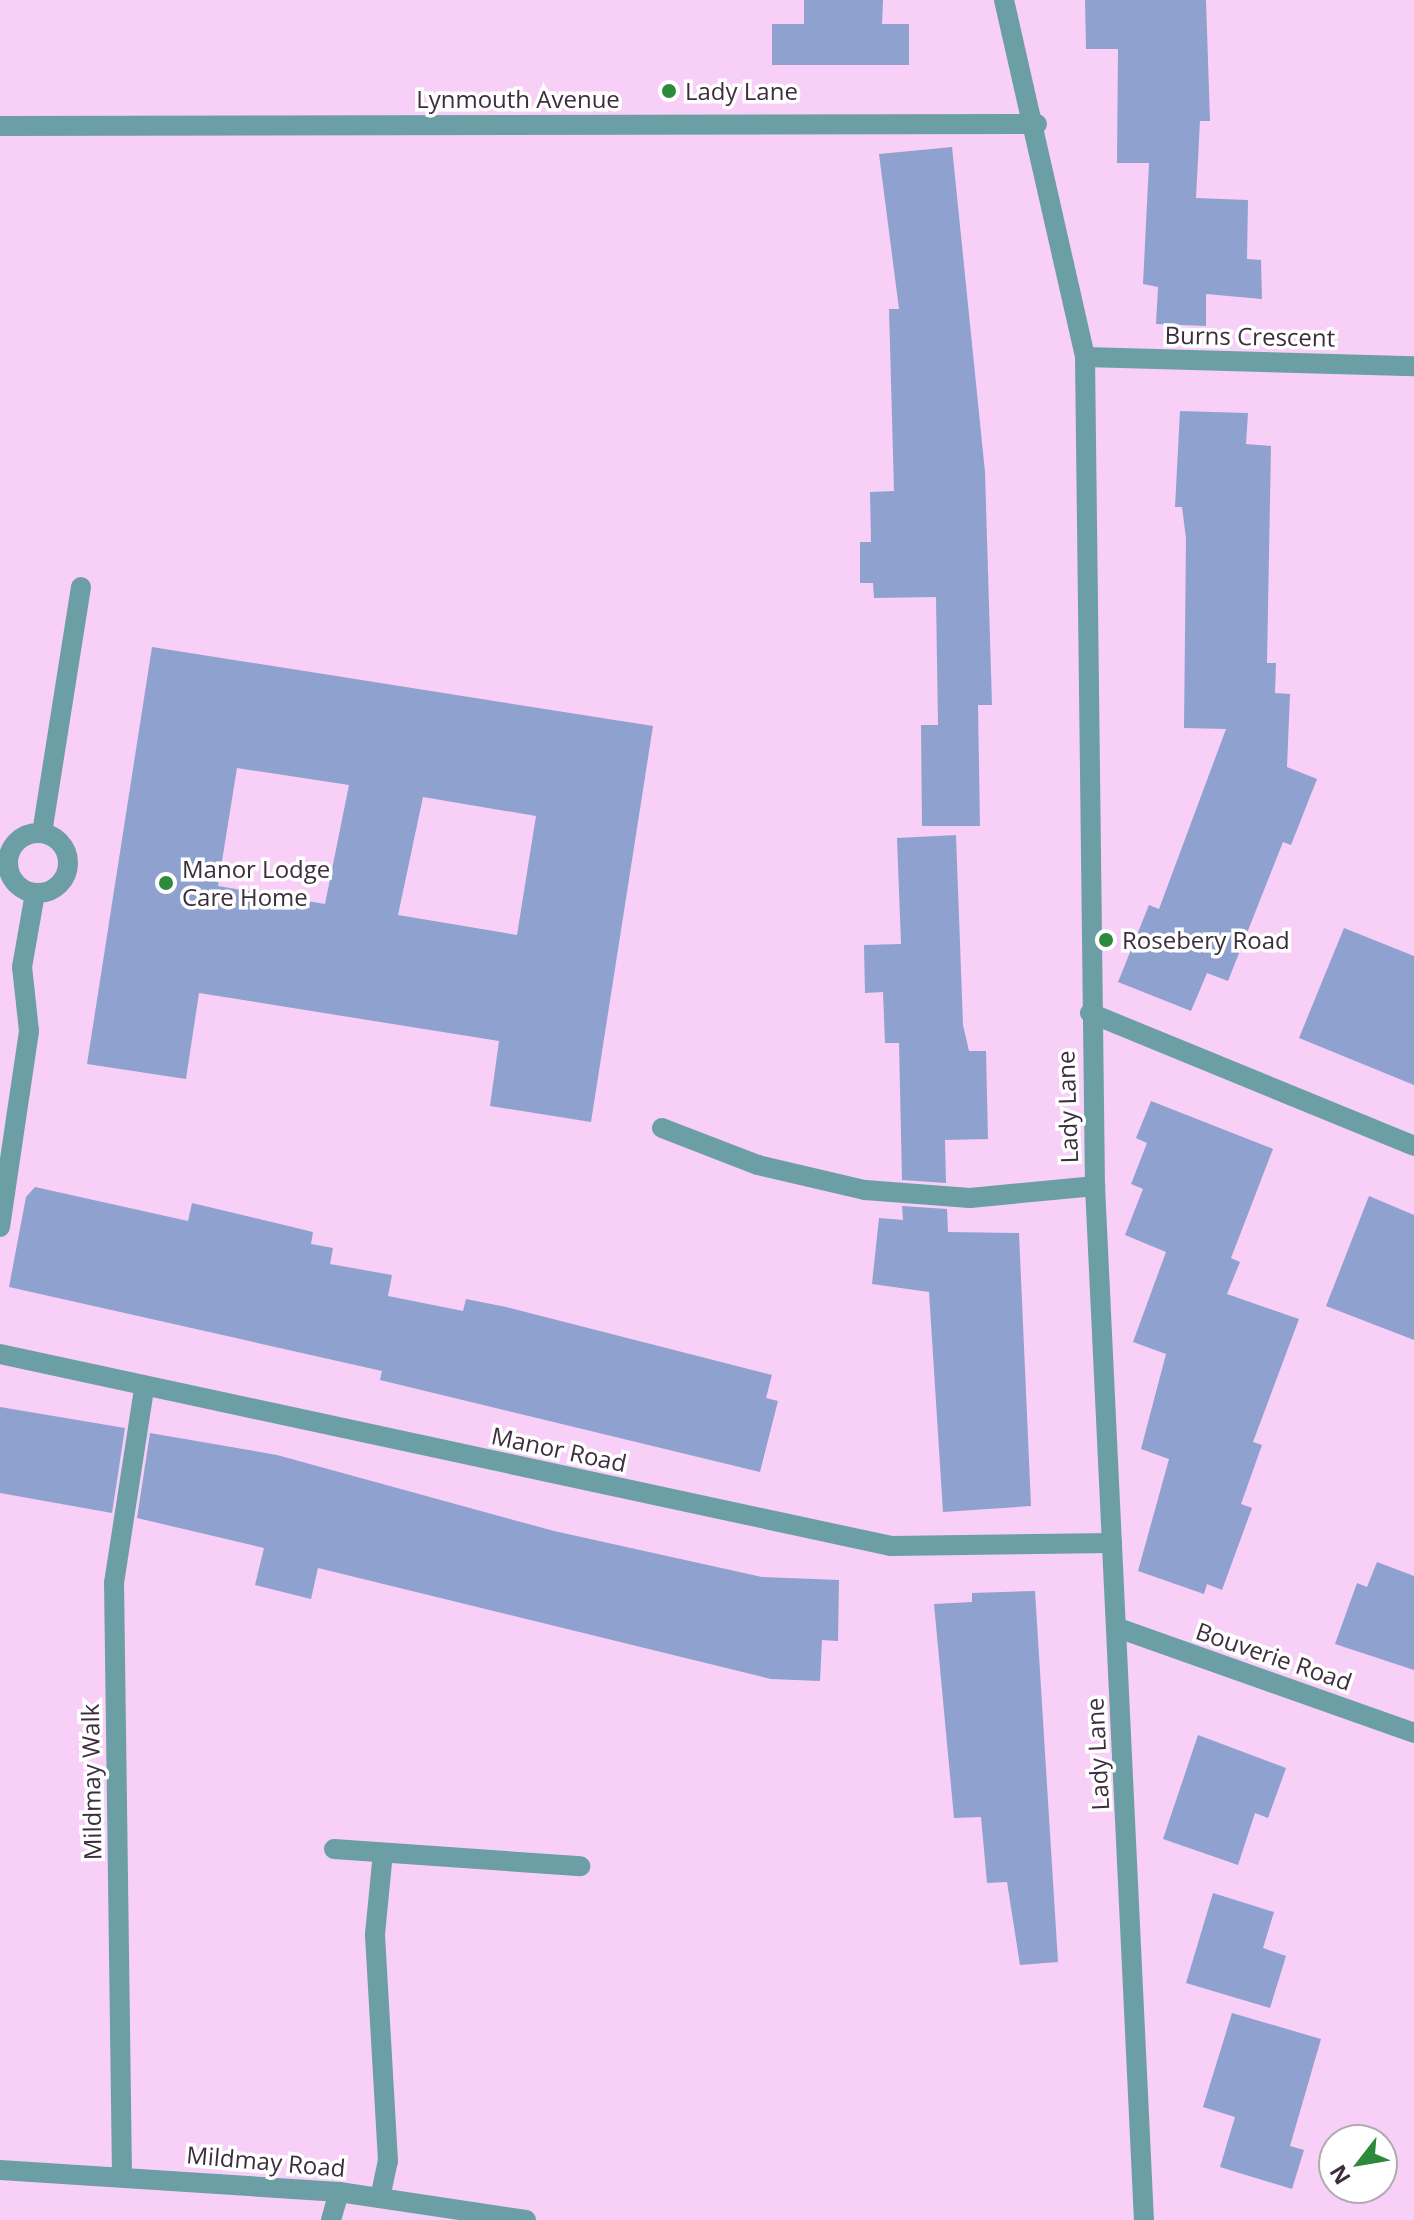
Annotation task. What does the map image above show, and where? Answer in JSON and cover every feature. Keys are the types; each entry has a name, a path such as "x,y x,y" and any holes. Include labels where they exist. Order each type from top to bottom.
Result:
{"street":[{"name":"Lady Lane","path":"1004,0 1037,124 1085,357 1090,1013 1095,1186 1144,2220"},
{"name":"Lynmouth Avenue","path":"0,126 1037,124"},
{"name":"Burns Crescent","path":"1085,357 1414,366"},
{"path":"42,833 81,587"},
{"path":"42,833 60,842 68,861 55,888 35,893 11,878 8,859 23,836 42,833"},
{"path":"0,1227 29,1031 22,967 35,893"},
{"path":"1090,1013 1414,1146"},
{"path":"662,1128 758,1165 865,1190 970,1198 1095,1186"},
{"name":"Manor Road","path":"0,1354 144,1389 891,1546 1112,1543"},
{"name":"Mildmay Walk","path":"122,2176 114,1583 144,1389"},
{"name":"Bouverie Road","path":"1118,1628 1414,1733"},
{"path":"334,1849 580,1866"},
{"path":"380,2198 388,2161 375,1934 383,1853"},
{"name":"Mildmay Road","path":"0,2170 339,2192 526,2220"},
{"path":"331,2220 339,2192"}],"building":[{"path":"804,0 883,0 882,24 909,24 909,65 772,65 772,24 804,24"},
{"path":"1085,0 1206,0 1210,121 1200,121 1196,198 1248,200 1247,259 1261,260 1262,299 1206,294 1206,326 1156,324 1158,287 1143,284 1149,163 1117,163 1118,49 1086,49"},
{"path":"952,147 985,472 992,705 978,705 980,826 922,826 921,725 938,725 936,597 874,598 873,583 860,583 860,542 871,542 870,492 894,491 889,309 899,309 879,154"},
{"path":"1180,411 1248,413 1246,444 1271,446 1267,663 1276,663 1275,693 1290,694 1287,767 1317,779 1291,845 1283,842 1228,981 1207,973 1191,1011 1118,982 1149,905 1159,909 1226,729 1184,728 1186,538 1182,507 1175,507"},
{"name":"Manor Lodge Care Home","path":"152,647 653,726 591,1122 490,1106 499,1041 199,993 186,1079 87,1064","holes":["237,768 349,785 325,904 218,886","423,797 536,816 517,935 398,915"]},
{"path":"956,835 963,1025 969,1051 986,1051 988,1139 945,1140 946,1183 902,1180 899,1043 885,1043 883,992 865,993 864,945 901,944 897,838"},
{"path":"1344,928 1414,956 1414,1085 1299,1038"},
{"path":"1151,1101 1273,1149 1231,1258 1240,1262 1227,1294 1299,1319 1253,1442 1262,1445 1241,1504 1252,1508 1222,1590 1207,1584 1204,1594 1138,1571 1169,1459 1141,1449 1166,1354 1133,1342 1166,1252 1125,1235 1143,1189 1131,1184 1147,1143 1136,1138"},
{"path":"35,1187 188,1221 192,1203 313,1232 311,1244 333,1248 330,1264 392,1275 388,1296 463,1311 466,1299 506,1307 772,1375 766,1398 778,1401 760,1472 380,1380 382,1371 9,1287 26,1197"},
{"path":"1369,1196 1414,1215 1414,1340 1326,1306"},
{"path":"902,1206 947,1209 948,1232 1019,1233 1031,1506 943,1512 929,1292 872,1284 879,1218 903,1220"},
{"path":"0,1407 125,1428 112,1513 0,1493"},
{"path":"150,1433 277,1455 554,1531 762,1577 839,1580 838,1641 822,1640 820,1681 771,1679 318,1568 311,1599 255,1585 264,1548 137,1518"},
{"path":"1377,1562 1414,1576 1414,1670 1335,1644 1357,1583 1367,1587"},
{"path":"1035,1591 1058,1962 1020,1965 1007,1882 987,1883 981,1817 954,1818 934,1604 972,1602 972,1593"},
{"path":"1198,1735 1286,1768 1268,1818 1255,1813 1238,1865 1163,1839"},
{"path":"1213,1893 1274,1912 1263,1948 1286,1956 1270,2008 1186,1983"},
{"path":"1232,2013 1321,2039 1290,2146 1304,2150 1292,2189 1220,2167 1235,2117 1203,2107"}],"place":[{"name":"Lady Lane","path":"669,91"},
{"name":"Manor Lodge Care Home","path":"166,883"},
{"name":"Rosebery Road","path":"1106,940"}]}
